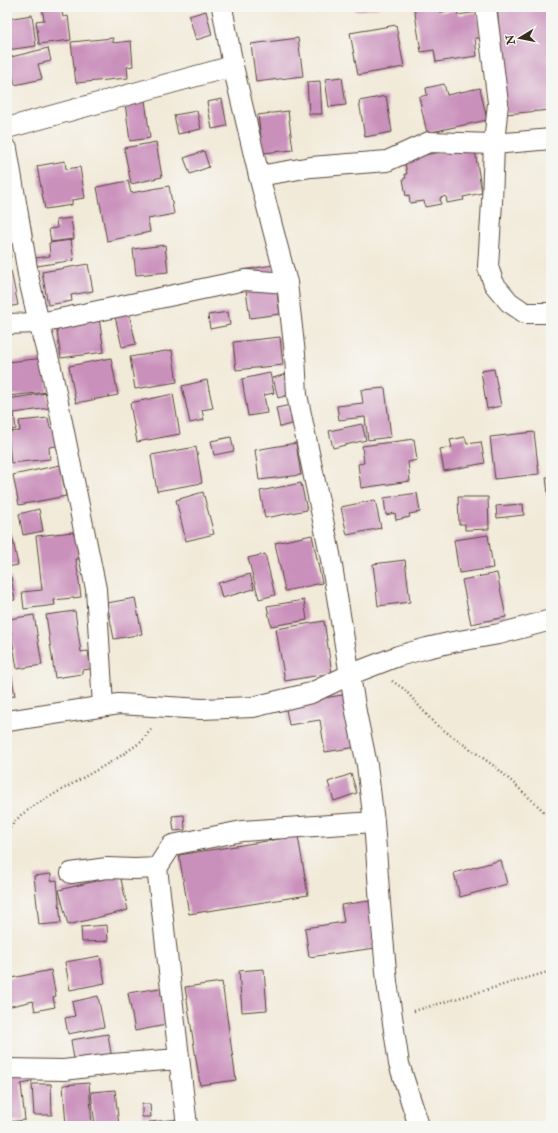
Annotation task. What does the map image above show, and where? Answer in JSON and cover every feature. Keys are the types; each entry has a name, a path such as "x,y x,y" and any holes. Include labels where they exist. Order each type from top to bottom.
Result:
{"street":[{"path":"222,7 233,66 259,176 287,283 295,354 297,394 330,554 349,675 367,765 374,822 387,982 399,1064 419,1126"},
{"path":"486,7 498,103 494,144 488,267 494,284 509,302 525,313 551,313"},
{"path":"7,128 233,66"},
{"path":"259,176 311,167 387,161 429,142 494,144 551,139"},
{"path":"7,149 22,239 39,322 51,368 96,589 103,706"},
{"path":"7,324 39,322 245,280 287,283"},
{"path":"7,721 119,704 202,709 253,706 311,693 349,675 398,656 427,648 499,634 551,620"},
{"path":"188,1126 179,1059 158,868 172,845 242,831 374,822"},
{"path":"71,873 107,868 158,868"},
{"path":"7,1070 64,1070 112,1064 179,1059"}],"path":[{"path":"370,667 404,689 435,724 497,768 551,818"},
{"path":"7,830 21,815 35,805 116,759 141,742 155,724 159,706"},
{"path":"392,1017 551,972"}],"building":[{"path":"42,7 61,7 63,17 68,16 71,40 39,44 36,21 44,20"},
{"path":"245,7 262,7 263,8 246,10"},
{"path":"300,7 329,7 329,9 317,12 316,9 300,11"},
{"path":"355,7 379,7 379,8 355,11"},
{"path":"414,7 439,7 440,12 458,10 458,15 477,12 481,38 475,38 477,56 436,62 434,50 421,52"},
{"path":"497,7 551,7 551,110 506,114"},
{"path":"206,11 212,35 196,40 189,16"},
{"path":"32,15 36,46 7,50 7,19"},
{"path":"396,25 404,67 358,75 350,33"},
{"path":"113,38 113,43 131,41 133,66 127,67 128,78 76,83 71,42"},
{"path":"298,38 303,76 256,82 251,44"},
{"path":"48,48 51,61 38,64 42,79 15,85 13,74 7,76 7,58"},
{"path":"342,77 346,105 329,107 325,79"},
{"path":"320,81 322,114 309,114 307,82"},
{"path":"444,84 447,95 480,88 487,120 427,133 419,97 427,95 426,88"},
{"path":"386,96 392,132 365,137 359,101"},
{"path":"222,99 227,126 212,129 207,102"},
{"path":"145,100 150,138 130,141 125,103"},
{"path":"197,111 201,129 178,134 174,115"},
{"path":"288,111 293,150 263,153 258,115"},
{"path":"156,142 162,177 131,184 124,148"},
{"path":"468,148 475,151 482,193 463,197 464,200 447,203 446,196 440,198 441,204 425,207 424,201 410,203 409,195 406,196 403,179 406,178 405,174 407,174 404,158"},
{"path":"204,151 209,167 190,174 184,158"},
{"path":"65,161 66,169 80,167 85,198 72,200 72,205 45,209 37,166"},
{"path":"128,181 131,193 169,186 174,214 148,219 150,232 107,241 97,187"},
{"path":"71,218 74,239 51,242 49,229 57,228 56,220"},
{"path":"71,240 74,260 37,266 36,258 50,256 49,243"},
{"path":"7,241 11,257 7,258"},
{"path":"165,245 168,272 136,275 133,249"},
{"path":"88,264 93,291 71,295 72,301 48,305 42,272"},
{"path":"273,265 280,314 250,318 243,270"},
{"path":"11,271 18,305 7,307 7,272"},
{"path":"126,300 136,344 122,347 112,303"},
{"path":"98,311 104,352 61,358 55,318"},
{"path":"228,312 230,325 210,329 208,315"},
{"path":"280,337 283,365 236,370 233,342"},
{"path":"172,350 177,382 135,389 130,357"},
{"path":"45,358 48,392 7,396 7,362"},
{"path":"111,358 118,395 76,403 69,366"},
{"path":"494,369 501,406 487,409 481,371"},
{"path":"270,373 274,393 264,395 267,413 248,416 242,379"},
{"path":"286,374 292,394 278,398 273,378"},
{"path":"207,380 213,408 202,410 204,420 190,423 182,386"},
{"path":"385,388 391,437 368,440 365,417 339,420 337,406 363,403 361,390"},
{"path":"47,393 49,408 14,413 16,429 7,431 7,399"},
{"path":"173,394 180,434 137,442 130,403"},
{"path":"291,405 295,423 280,427 276,408"},
{"path":"48,418 50,428 55,427 57,446 49,447 50,459 11,463 8,432 20,431 19,421"},
{"path":"362,424 366,440 333,448 329,431"},
{"path":"534,432 539,474 495,479 490,437"},
{"path":"231,437 234,451 214,455 211,441"},
{"path":"465,437 467,444 481,442 485,463 444,471 440,449 452,447 450,440"},
{"path":"414,439 417,460 408,462 410,481 361,488 358,464 364,463 362,446"},
{"path":"296,443 301,475 259,480 255,450"},
{"path":"196,447 202,483 157,491 151,455"},
{"path":"60,465 66,496 19,505 13,475"},
{"path":"546,477 551,477 551,511 550,511"},
{"path":"301,483 307,510 265,518 260,491"},
{"path":"203,492 214,534 186,541 176,500"},
{"path":"417,493 420,512 409,514 410,517 396,520 395,513 386,515 384,498"},
{"path":"458,497 488,497 489,529 465,530 465,524 459,524"},
{"path":"375,500 381,528 347,535 341,507"},
{"path":"523,504 524,515 497,518 496,506"},
{"path":"39,509 43,531 23,535 19,514"},
{"path":"7,514 10,527 7,528"},
{"path":"73,532 73,534 81,533 84,558 76,559 81,597 54,600 55,605 24,609 22,592 42,590 36,536"},
{"path":"12,535 18,565 7,567 7,536"},
{"path":"312,535 322,583 285,591 275,543"},
{"path":"488,535 493,568 459,573 454,540"},
{"path":"265,554 275,595 259,599 248,558"},
{"path":"405,560 410,602 378,606 373,564"},
{"path":"497,573 506,617 471,624 462,580"},
{"path":"250,574 254,589 222,598 218,583"},
{"path":"7,577 11,577 15,600 7,601"},
{"path":"135,598 142,634 114,639 107,603"},
{"path":"304,600 307,620 271,626 267,606"},
{"path":"75,611 81,652 88,651 91,669 82,670 82,674 55,678 46,615"},
{"path":"34,615 42,665 17,669 9,619"},
{"path":"324,621 332,673 285,681 276,629"},
{"path":"7,660 9,660 15,696 7,697"},
{"path":"349,694 357,747 325,752 320,720 289,725 285,704"},
{"path":"351,774 357,793 334,801 328,782"},
{"path":"184,815 185,830 174,831 172,816"},
{"path":"298,836 308,895 189,914 179,855"},
{"path":"501,860 507,884 460,897 454,873"},
{"path":"51,874 51,881 57,880 61,923 39,925 34,876"},
{"path":"120,875 128,910 68,925 59,890"},
{"path":"369,901 376,948 309,957 305,928 344,922 341,905"},
{"path":"107,925 108,941 82,942 81,927"},
{"path":"100,956 105,983 70,990 65,962"},
{"path":"264,969 267,1010 242,1012 239,971"},
{"path":"51,970 56,996 53,997 55,1007 35,1011 33,1001 7,1007 7,979"},
{"path":"222,982 236,1080 200,1085 185,987"},
{"path":"160,988 166,1025 135,1031 128,993"},
{"path":"98,996 104,1027 68,1034 65,1018 75,1016 72,1002"},
{"path":"108,1034 111,1054 74,1059 71,1040"},
{"path":"31,1071 32,1082 21,1084 25,1120 7,1122 7,1075"},
{"path":"89,1083 92,1126 66,1126 63,1085"},
{"path":"32,1084 51,1084 52,1115 34,1115"},
{"path":"115,1090 119,1126 95,1126 91,1092"},
{"path":"142,1104 150,1104 151,1117 142,1117"},
{"path":"180,1119 181,1126 149,1126 149,1122"}]}
